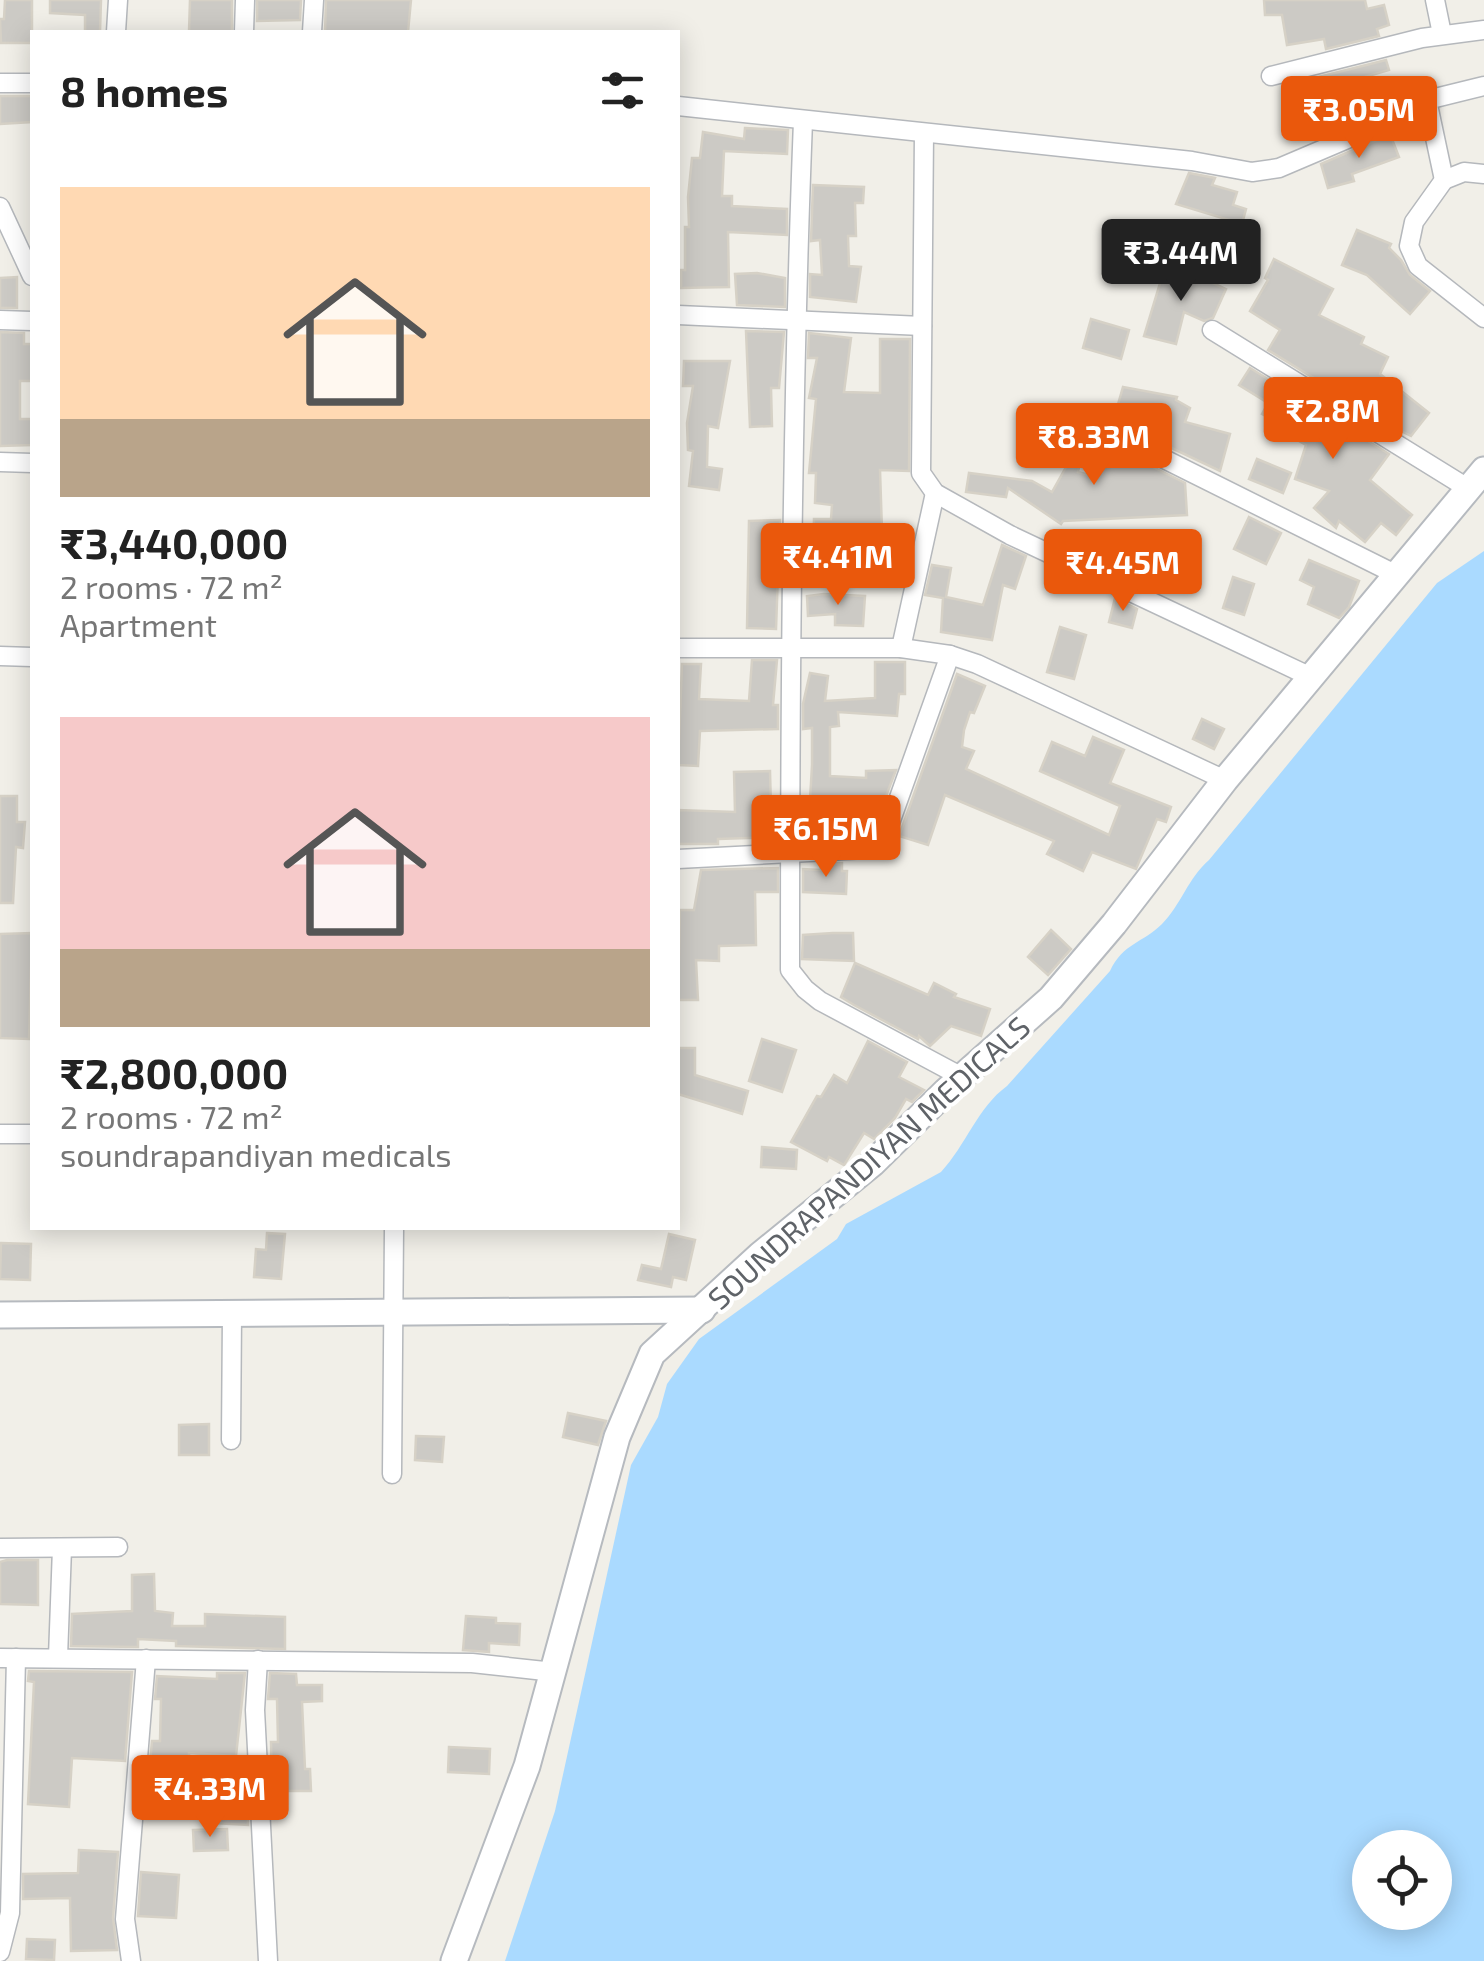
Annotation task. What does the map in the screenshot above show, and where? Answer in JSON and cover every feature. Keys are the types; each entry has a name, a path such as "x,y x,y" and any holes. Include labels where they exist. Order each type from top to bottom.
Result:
{"main road":[{"name":"SOUNDRAPANDIYAN MEDICALS","path":"454,1961 527,1766 617,1437 652,1354 760,1255 873,1163 1051,998 1114,924 1225,780 1476,480"},
{"path":"0,1315 702,1310"}],"street":[{"path":"116,30 118,0"},
{"path":"244,0 244,30"},
{"path":"312,30 314,0"},
{"path":"1436,0 1442,34"},
{"path":"1272,76 1442,34 1484,30"},
{"path":"0,83 30,84"},
{"path":"680,106 1192,161 1252,172 1279,168 1380,125 1427,100 1484,86"},
{"path":"1427,100 1444,180"},
{"path":"803,121 789,648 790,970 805,990 820,1001 962,1077"},
{"path":"924,133 921,473 935,493 1010,535 1311,678"},
{"path":"1484,174 1464,172 1444,180 1414,222 1409,246 1418,266 1484,318"},
{"path":"0,206 30,272"},
{"path":"680,315 922,326"},
{"path":"0,320 30,321"},
{"path":"1212,330 1476,480"},
{"path":"1100,427 1397,575"},
{"path":"0,462 30,463"},
{"path":"901,648 935,493"},
{"path":"680,648 901,648 950,654 1225,780"},
{"path":"680,859 866,849 885,837 950,654"},
{"path":"0,656 30,656"},
{"path":"0,1134 30,1134"},
{"path":"392,1474 394,1230"},
{"path":"232,1314 232,1440"},
{"path":"0,1548 118,1547"},
{"path":"58,1657 62,1548"},
{"path":"0,1952 10,1913 8,1658 472,1663 554,1672"},
{"path":"131,1961 125,1919 146,1658"},
{"path":"258,1660 255,1710 268,1961"}],"water":[{"path":"1484,551 1484,1961 505,1961 555,1811 631,1465 658,1417 667,1384 699,1339 837,1239 846,1224 941,1172 988,1104 1121,955 1169,917 1209,860 1437,583"}],"building":[{"path":"5,0 32,0 30,43 1,43 0,19 4,19"},
{"path":"50,0 101,0 100,30 85,30 85,15 50,13"},
{"path":"190,0 232,0 232,30 189,30"},
{"path":"257,0 301,0 300,20 257,21"},
{"path":"326,0 411,0 408,30 325,30"},
{"path":"1264,0 1365,0 1367,9 1384,5 1389,25 1377,29 1379,36 1326,49 1324,39 1287,45 1282,15 1265,15"},
{"path":"1386,60 1389,70 1365,77 1367,92 1333,96 1332,86 1298,94 1295,83"},
{"path":"0,96 30,96 30,122 0,124"},
{"path":"745,128 788,130 787,154 724,151 722,196 732,196 732,206 787,209 787,235 728,232 729,287 681,288 692,158 700,158 703,132 744,139"},
{"path":"1390,134 1399,157 1352,174 1354,181 1328,188 1321,164"},
{"path":"1189,173 1215,178 1212,185 1237,192 1233,205 1246,209 1242,224 1176,204"},
{"path":"813,185 864,187 863,203 855,203 856,236 848,236 849,266 861,267 856,302 810,297 810,274 822,275 820,240 811,241"},
{"path":"1357,230 1391,244 1389,248 1410,275 1430,291 1410,314 1367,275 1342,265"},
{"path":"1274,259 1333,289 1319,315 1364,337 1361,344 1388,357 1380,374 1429,413 1411,436 1391,426 1393,422 1371,404 1336,388 1335,391 1268,350 1280,330 1250,311 1268,280 1265,278"},
{"path":"1164,270 1200,277 1226,289 1213,318 1204,321 1184,312 1176,344 1144,336"},
{"path":"735,274 785,278 785,307 737,305"},
{"path":"17,277 17,308 0,308 0,278"},
{"path":"1091,319 1129,330 1121,359 1083,348"},
{"path":"746,331 784,332 779,388 771,388 772,426 750,427"},
{"path":"0,332 24,333 24,344 30,344 30,381 20,381 20,419 30,419 30,445 0,446"},
{"path":"809,333 851,338 844,392 880,393 880,339 910,339 909,471 880,470 882,531 844,535 844,553 815,554 813,548 814,519 831,519 832,505 815,503 816,473 809,473 816,399 809,398 817,358 808,358"},
{"path":"684,361 730,361 718,428 708,426 707,467 722,469 719,490 689,486 693,451 688,450 687,423 693,386 683,386"},
{"path":"1250,368 1389,454 1370,480 1412,515 1396,535 1381,523 1365,542 1339,521 1336,528 1314,508 1329,491 1295,479 1306,445 1283,432 1286,427 1262,414 1268,403 1239,385"},
{"path":"1123,387 1177,397 1190,408 1185,422 1230,434 1220,471 1163,444 1167,423 1117,408"},
{"path":"1058,425 1085,435 1078,472 1097,477 1103,454 1128,463 1143,462 1185,483 1187,515 1061,524 1008,488 1006,497 966,492 969,473 1032,481 1052,492 1071,458 1049,450"},
{"path":"1257,459 1291,473 1283,493 1249,479"},
{"path":"1249,517 1281,533 1266,564 1234,549"},
{"path":"780,520 776,629 747,628 749,521"},
{"path":"888,525 913,534 909,552 882,543"},
{"path":"1157,534 1182,542 1176,560 1195,566 1194,571 1199,573 1195,588 1147,568"},
{"path":"1002,545 1026,556 1015,589 1003,585 992,640 941,632 943,598 925,595 932,565 951,568 946,597 983,605"},
{"path":"1309,560 1359,581 1349,607 1339,618 1308,604 1314,587 1300,580"},
{"path":"1233,577 1254,584 1244,615 1223,608"},
{"path":"807,596 865,596 863,626 835,625 835,614 808,616"},
{"path":"1115,598 1137,609 1132,628 1109,622"},
{"path":"1060,627 1086,635 1074,679 1047,672"},
{"path":"752,660 777,660 773,705 778,705 778,729 700,731 698,766 680,765 682,664 701,664 699,699 749,701"},
{"path":"875,662 905,662 905,694 899,694 897,716 838,712 839,726 830,727 830,776 866,778 866,771 896,770 886,796 844,797 839,838 803,839 803,818 809,818 812,765 812,728 803,729 803,704 810,673 828,676 825,701 875,698"},
{"path":"957,674 985,686 964,730 962,747 974,751 966,769 1109,835 1120,806 1040,771 1052,742 1085,756 1093,737 1124,750 1110,783 1171,807 1166,822 1157,819 1136,869 1092,852 1083,871 1047,854 1054,841 945,795 928,845 899,836"},
{"path":"1202,719 1224,729 1214,749 1193,739"},
{"path":"770,771 771,809 776,809 778,837 680,844 680,810 735,812 734,772"},
{"path":"0,796 17,796 17,822 25,822 23,848 16,847 13,903 0,903"},
{"path":"842,863 842,871 847,871 846,894 803,892 803,869 821,870 820,864"},
{"path":"778,868 778,892 755,892 756,945 719,946 719,961 696,960 698,1000 680,1000 680,910 694,910 701,870"},
{"path":"1051,930 1071,949 1048,975 1028,957"},
{"path":"30,933 29,1039 0,1038 0,934"},
{"path":"853,933 854,961 802,959 803,935"},
{"path":"855,963 928,995 934,983 956,994 954,997 990,1009 981,1036 951,1026 930,1046 919,1036 918,1039 854,1005 841,997"},
{"path":"762,1039 796,1050 782,1092 749,1081"},
{"path":"868,1041 907,1062 899,1077 924,1090 912,1102 906,1099 895,1118 874,1139 864,1133 844,1165 829,1157 827,1161 791,1142 834,1075 847,1083"},
{"path":"680,1048 695,1048 695,1075 748,1091 742,1114 680,1095"},
{"path":"762,1147 797,1150 796,1169 761,1167"},
{"path":"267,1233 285,1234 281,1279 254,1277 256,1249 266,1250"},
{"path":"669,1234 695,1240 686,1280 673,1277 671,1287 638,1280 642,1265 661,1269"},
{"path":"1,1243 31,1244 30,1280 0,1279"},
{"path":"568,1413 606,1421 598,1445 563,1437"},
{"path":"209,1424 209,1455 179,1455 179,1425"},
{"path":"416,1436 444,1437 442,1462 415,1460"},
{"path":"38,1560 38,1605 0,1604 0,1562"},
{"path":"154,1574 155,1611 173,1613 172,1626 205,1626 205,1614 285,1617 285,1649 176,1646 176,1641 138,1639 138,1647 71,1646 72,1614 132,1611 132,1575"},
{"path":"466,1616 520,1624 519,1645 489,1643 489,1652 463,1650"},
{"path":"29,1671 132,1672 125,1761 72,1758 69,1807 28,1804 34,1682 28,1681"},
{"path":"217,1673 245,1673 236,1756 189,1753 190,1792 155,1793 154,1763 150,1763 152,1741 160,1741 161,1699 155,1699 157,1676 217,1679"},
{"path":"270,1673 296,1674 297,1685 322,1685 322,1701 302,1702 305,1769 310,1769 311,1791 272,1791 271,1742 278,1742 277,1699 268,1699"},
{"path":"449,1747 490,1749 489,1774 448,1772"},
{"path":"216,1801 247,1803 248,1825 214,1823"},
{"path":"227,1829 228,1850 194,1851 193,1830"},
{"path":"79,1850 118,1852 113,1918 117,1950 71,1951 70,1898 23,1899 23,1874 78,1873"},
{"path":"141,1872 179,1875 176,1918 138,1916"},
{"path":"27,1939 55,1940 54,1960 26,1959"}]}
